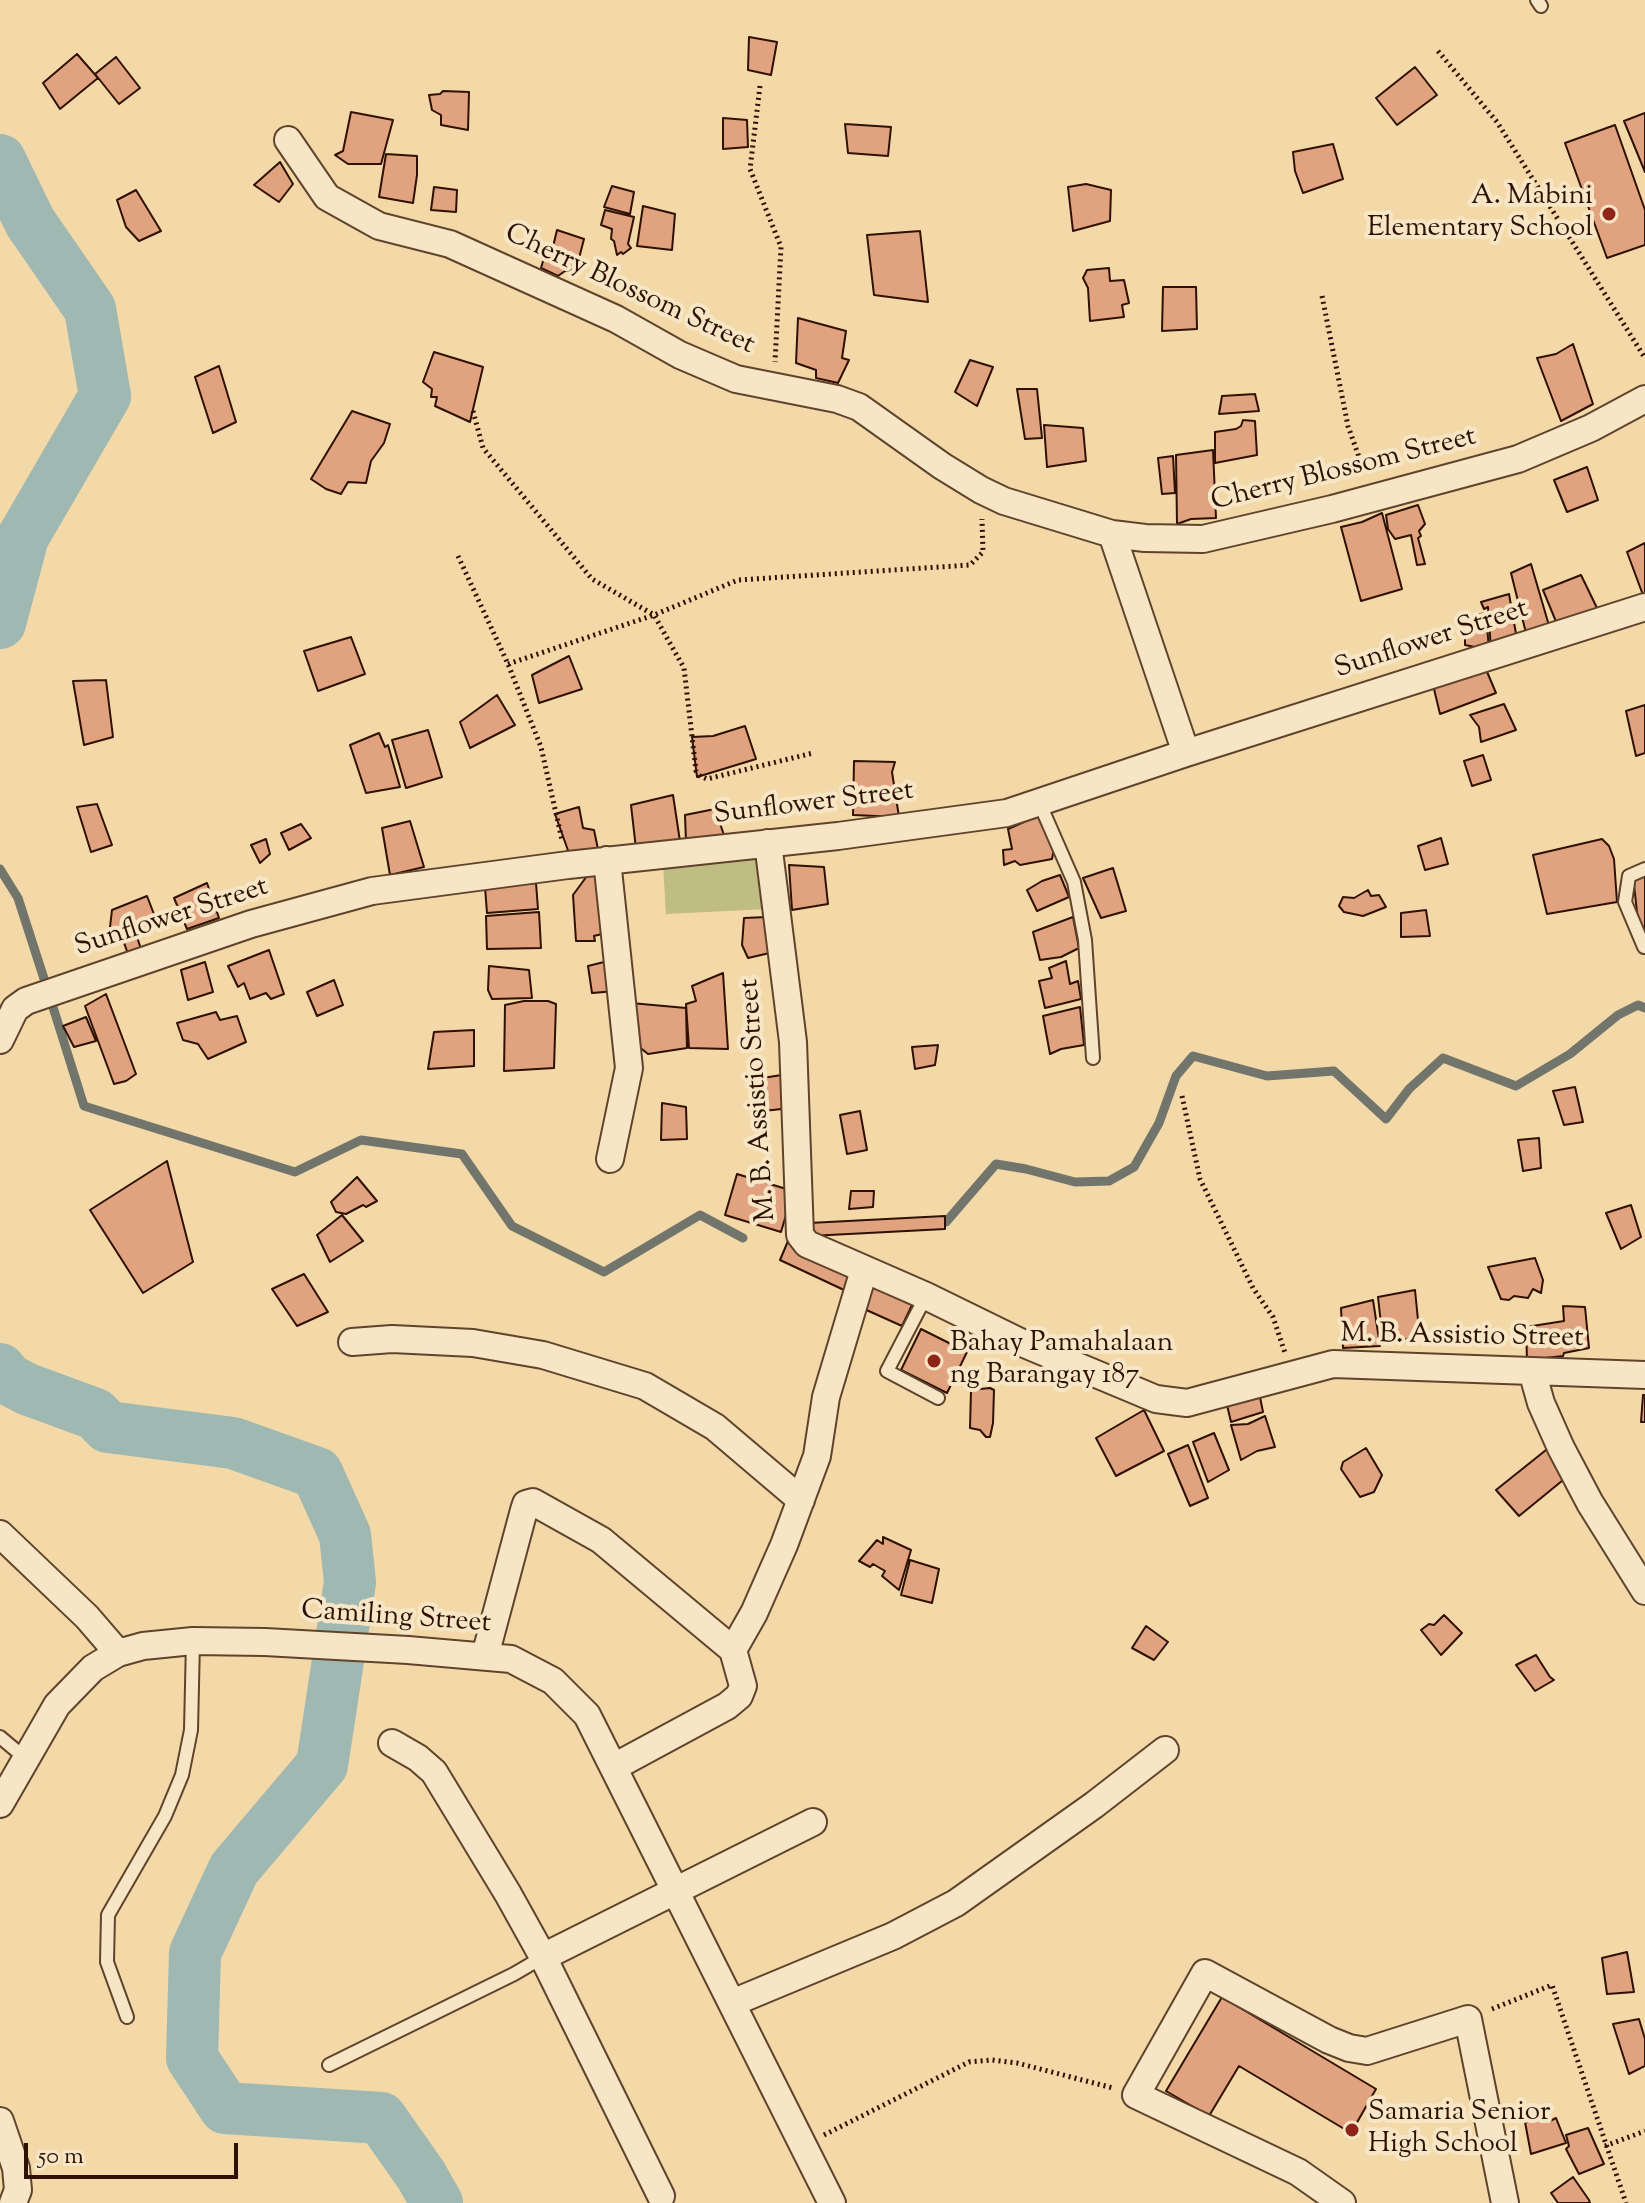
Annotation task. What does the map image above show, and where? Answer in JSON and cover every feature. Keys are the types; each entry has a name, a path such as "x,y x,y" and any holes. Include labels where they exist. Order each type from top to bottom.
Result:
{"street":[{"name":"Cherry Blossom Street","path":"288,140 327,197 379,226 450,244 616,319 680,355 736,379 837,399 859,407 981,490 1004,501 1112,534 1172,539 1222,536 1373,498 1518,459 1591,428 1645,399"},
{"path":"1112,534 1186,753"},
{"name":"Sunflower Street","path":"0,1040 15,1009 26,1001 251,924 372,891 1007,813 1645,607"},
{"name":"M. B. Assistio Street","path":"768,843 793,1042 800,1235 807,1244 926,1296 1022,1343 1156,1399 1187,1403 1333,1364 1645,1375"},
{"path":"607,860 629,1068 610,1159"},
{"path":"733,1650 754,1613 784,1545 817,1456 826,1397 864,1270"},
{"path":"352,1342 392,1339 473,1343 543,1355 645,1386 715,1427 801,1500"},
{"path":"1532,1371 1541,1403 1561,1448 1590,1503 1645,1591"},
{"path":"485,1656 524,1510 526,1504 533,1502 601,1540 733,1650 743,1686 739,1696 614,1767"},
{"path":"0,1534 87,1617 118,1653"},
{"name":"Camiling Street","path":"0,1804 57,1705 93,1668 118,1653 143,1646 193,1641 265,1642 511,1659 553,1681 587,1715 832,2203"},
{"path":"392,1743 418,1758 434,1772 543,1957 661,2196"},
{"path":"732,2003 893,1936 956,1903 1094,1805 1165,1750"},
{"path":"543,1957 813,1822"},
{"path":"1342,2203 1298,2172 1136,2095 1205,1973 1349,2048 1367,2051 1380,2049 1468,2019 1505,2203"},
{"path":"0,2121 16,2168 18,2190 13,2203"}],"lane":[{"path":"1039,802 1074,882 1085,940 1093,1058"},
{"path":"1644,947 1625,902 1629,876 1645,869"},
{"path":"926,1296 887,1371 938,1398"},
{"path":"127,2017 107,1962 108,1915 165,1816 182,1775 191,1730 193,1641"},
{"path":"0,1737 25,1758"},
{"path":"329,2065 543,1957"}],"path":[{"path":"1438,51 1497,122 1645,358"},
{"path":"760,86 750,169 781,247 773,386"},
{"path":"1322,296 1348,426 1373,498"},
{"path":"473,411 483,448 592,579 654,615 684,668 696,771 700,776 707,779 813,753"},
{"path":"508,664 654,615 738,580 970,565 983,552 981,490"},
{"path":"458,556 508,664 541,747 568,865"},
{"path":"1182,1096 1200,1179 1253,1288 1273,1317 1292,1376"},
{"path":"1468,2019 1552,1985 1626,2203"},
{"path":"802,2146 969,2062 992,2060 1017,2063 1136,2095"},
{"path":"1605,2146 1645,2131"}],"shaded area":[{"path":"764,859 767,909 666,914 663,864"}],"building":[{"path":"749,37 777,42 771,75 748,70"},
{"path":"77,54 98,78 60,109 43,83"},
{"path":"116,57 140,88 119,104 95,74"},
{"path":"1415,67 1437,95 1397,125 1376,98"},
{"path":"443,91 469,92 468,130 441,125 441,115 432,110 429,95"},
{"path":"351,112 393,120 381,164 348,164 335,155 343,151"},
{"path":"1645,113 1645,172 1624,121"},
{"path":"723,118 747,120 748,147 723,149"},
{"path":"845,124 891,127 888,156 848,153"},
{"path":"1615,125 1645,210 1645,245 1607,258 1565,143"},
{"path":"1333,144 1343,179 1303,193 1295,171 1293,152"},
{"path":"386,154 417,156 413,203 379,197"},
{"path":"280,162 293,184 279,202 254,185"},
{"path":"1086,184 1111,190 1110,221 1073,231 1068,187"},
{"path":"612,186 634,192 630,214 604,207"},
{"path":"434,187 457,190 456,212 431,210"},
{"path":"136,190 161,231 139,241 126,227 117,200"},
{"path":"643,206 675,214 672,250 637,246"},
{"path":"605,210 634,217 628,244 631,248 623,254 617,255 611,239 612,229 601,225"},
{"path":"557,230 584,239 576,270 565,271 558,276 541,268 546,251 552,251"},
{"path":"920,231 928,302 874,295 867,235"},
{"path":"1109,268 1110,281 1124,280 1129,303 1122,305 1124,317 1090,321 1088,288 1083,278 1087,270"},
{"path":"1163,287 1196,287 1197,329 1162,331"},
{"path":"798,318 846,331 842,358 849,360 838,383 816,378 816,370 796,363"},
{"path":"1573,344 1593,404 1561,421 1537,358 1556,354"},
{"path":"434,352 483,367 470,422 435,406 437,397 431,397 432,389 423,382"},
{"path":"970,360 993,367 977,406 955,392"},
{"path":"219,366 236,422 213,433 195,377"},
{"path":"1017,389 1037,389 1042,438 1025,439"},
{"path":"1255,394 1259,411 1219,414 1222,396"},
{"path":"352,411 390,424 384,443 371,461 366,483 348,482 341,494 311,479"},
{"path":"1243,420 1255,421 1257,455 1215,463 1215,432 1236,429"},
{"path":"1044,425 1083,428 1086,461 1047,467"},
{"path":"1213,450 1216,518 1191,519 1177,524 1176,455"},
{"path":"1173,456 1175,493 1162,494 1158,458"},
{"path":"1587,467 1598,500 1567,512 1554,480"},
{"path":"1418,505 1425,524 1418,538 1425,564 1417,565 1411,535 1395,539 1388,529 1386,515"},
{"path":"1382,513 1402,589 1361,601 1341,527"},
{"path":"1645,543 1645,594 1643,595 1627,552"},
{"path":"1531,564 1550,629 1527,637 1511,573"},
{"path":"1581,575 1597,608 1557,624 1543,590"},
{"path":"1509,594 1518,645 1491,649 1488,607 1484,609 1481,602"},
{"path":"1486,613 1489,650 1465,645 1465,617"},
{"path":"351,637 365,674 318,691 304,651"},
{"path":"569,656 582,689 539,703 532,675"},
{"path":"1485,667 1496,693 1440,714 1434,689 1448,675"},
{"path":"106,680 113,737 84,745 73,681"},
{"path":"497,695 515,725 470,748 460,722"},
{"path":"1504,704 1516,730 1481,742 1479,727 1470,715"},
{"path":"1645,705 1645,753 1636,756 1626,711"},
{"path":"745,726 756,759 697,777 692,737 713,736"},
{"path":"428,730 442,777 406,788 392,740"},
{"path":"379,733 385,747 388,745 400,787 366,793 350,745"},
{"path":"1483,755 1491,780 1472,786 1464,761"},
{"path":"854,761 895,762 892,772 899,817 853,815"},
{"path":"673,795 681,848 636,849 631,805"},
{"path":"97,804 112,845 91,852 77,807"},
{"path":"579,807 583,828 594,830 599,854 570,856 555,814"},
{"path":"715,809 724,835 686,842 685,815"},
{"path":"1042,814 1054,849 1052,859 1020,865 1015,861 1004,865 1003,850 1012,849 1008,829"},
{"path":"410,821 424,867 390,875 382,828"},
{"path":"301,824 311,838 289,850 281,833"},
{"path":"1441,838 1448,864 1425,870 1418,846"},
{"path":"266,839 270,854 260,863 251,845"},
{"path":"1602,839 1609,846 1614,859 1617,902 1547,914 1533,855"},
{"path":"789,865 824,867 828,904 792,910"},
{"path":"1113,868 1126,911 1101,918 1083,878"},
{"path":"1645,873 1645,928 1639,930 1633,876"},
{"path":"1060,875 1069,897 1037,911 1027,890"},
{"path":"587,876 604,876 610,932 594,936 595,941 576,941 573,895"},
{"path":"207,883 219,918 187,929 174,898"},
{"path":"536,883 538,909 487,913 485,887"},
{"path":"1368,890 1371,896 1379,895 1386,907 1363,916 1344,912 1339,906 1343,897 1354,898"},
{"path":"147,896 157,922 137,937 141,949 128,954 123,940 115,943 110,927 112,910"},
{"path":"1426,910 1430,936 1401,937 1401,913"},
{"path":"539,912 541,948 487,949 486,916"},
{"path":"767,917 774,952 748,958 742,945 744,918"},
{"path":"1073,917 1079,948 1061,957 1040,960 1033,932"},
{"path":"269,950 284,994 271,999 266,993 250,999 244,983 238,987 228,966"},
{"path":"612,960 616,991 592,993 588,966"},
{"path":"1066,961 1070,984 1078,981 1081,999 1045,1008 1039,981 1052,978 1049,968"},
{"path":"205,962 213,992 188,1000 181,970"},
{"path":"489,966 529,970 532,998 492,999 488,990"},
{"path":"723,973 728,1049 689,1048 686,1004 696,1001 692,986"},
{"path":"334,980 343,1005 317,1016 307,992"},
{"path":"106,994 136,1074 114,1084 85,1006"},
{"path":"524,1001 556,1004 554,1068 504,1071 505,1005"},
{"path":"631,1003 686,1008 687,1048 648,1054 632,1041"},
{"path":"1080,1007 1084,1045 1050,1054 1043,1016"},
{"path":"216,1012 220,1020 237,1016 246,1042 208,1059 198,1044 183,1040 177,1023"},
{"path":"86,1017 96,1041 74,1047 63,1026"},
{"path":"474,1030 474,1066 428,1069 434,1032"},
{"path":"938,1045 935,1065 915,1069 912,1047"},
{"path":"788,1074 790,1108 764,1111 756,1079"},
{"path":"1575,1087 1583,1122 1564,1125 1553,1091"},
{"path":"662,1103 686,1107 687,1139 661,1140"},
{"path":"860,1111 867,1150 847,1154 840,1115"},
{"path":"1539,1138 1541,1168 1523,1171 1518,1140"},
{"path":"167,1161 193,1262 143,1293 90,1210"},
{"path":"737,1174 793,1191 781,1232 725,1215"},
{"path":"357,1177 377,1201 346,1214 336,1212 331,1202"},
{"path":"851,1191 874,1191 873,1207 849,1209"},
{"path":"1631,1205 1641,1237 1621,1249 1606,1213"},
{"path":"342,1215 363,1241 330,1262 317,1235"},
{"path":"945,1216 945,1229 810,1236 809,1223"},
{"path":"788,1241 853,1272 844,1290 780,1260"},
{"path":"1535,1258 1543,1280 1541,1293 1533,1289 1528,1298 1514,1296 1509,1300 1501,1299 1488,1267"},
{"path":"304,1274 328,1312 297,1326 272,1289"},
{"path":"873,1286 912,1305 902,1326 862,1308"},
{"path":"1415,1290 1418,1320 1414,1338 1383,1342 1378,1297"},
{"path":"1373,1300 1380,1346 1343,1348 1341,1308"},
{"path":"1563,1306 1585,1307 1589,1348 1564,1353 1563,1356 1527,1360 1526,1327 1564,1321"},
{"name":"Bahay Pamahalaan ng Barangay 187","path":"921,1329 967,1352 947,1393 901,1370"},
{"path":"971,1390 994,1390 993,1423 990,1437 986,1437 980,1430 970,1428"},
{"path":"1643,1395 1645,1422 1641,1422"},
{"path":"1260,1397 1263,1412 1231,1422 1227,1405"},
{"path":"1144,1410 1164,1451 1116,1476 1096,1438"},
{"path":"1265,1416 1275,1447 1257,1451 1241,1460 1231,1425 1248,1424"},
{"path":"1214,1433 1229,1470 1208,1482 1193,1442"},
{"path":"1188,1445 1208,1498 1190,1506 1168,1454"},
{"path":"1551,1446 1568,1476 1519,1516 1496,1490"},
{"path":"1366,1448 1382,1475 1374,1492 1360,1497 1341,1469 1343,1462"},
{"path":"883,1537 911,1550 899,1590 882,1576 885,1571 859,1561 877,1540 883,1544"},
{"path":"910,1560 939,1569 932,1603 901,1595"},
{"path":"1444,1615 1462,1633 1441,1655 1421,1630 1429,1624 1434,1625"},
{"path":"1146,1626 1168,1642 1154,1660 1132,1648"},
{"path":"1536,1655 1554,1680 1535,1691 1516,1665"},
{"path":"1627,1952 1634,1992 1607,1994 1602,1958"},
{"path":"1222,1997 1376,2089 1351,2133 1239,2066 1209,2116 1166,2091"},
{"path":"1639,2019 1645,2039 1645,2066 1629,2074 1613,2024"},
{"path":"1547,2112 1550,2121 1556,2118 1566,2143 1531,2154 1525,2122"},
{"path":"1588,2128 1604,2164 1579,2174 1566,2149 1569,2146 1566,2135"},
{"path":"1573,2177 1590,2203 1558,2203 1551,2193"}],"waterway":[{"path":"0,160 30,222 90,309 105,396 23,537 0,623"},
{"path":"0,869 18,898 47,988"},
{"path":"52,1004 84,1106 295,1172 361,1140 462,1154 512,1226 604,1272 700,1215 743,1238"},
{"path":"946,1222 996,1164 1075,1182 1109,1181 1134,1167 1159,1123 1176,1076 1193,1056 1267,1076 1334,1071 1386,1119 1409,1089 1443,1058 1516,1086 1570,1054 1618,1015 1638,1005 1645,1008"},
{"path":"0,1369 8,1379 27,1389 95,1414 108,1427 233,1443 317,1473 345,1535 350,1582 322,1765 234,1869 195,1953 192,2058 225,2108 381,2118 437,2203"}],"place":[{"name":"A. Mabini Elementary School","path":"1609,214"},
{"name":"Bahay Pamahalaan ng Barangay 187","path":"934,1361"},
{"name":"Samaria Senior High School","path":"1352,2130"}]}
